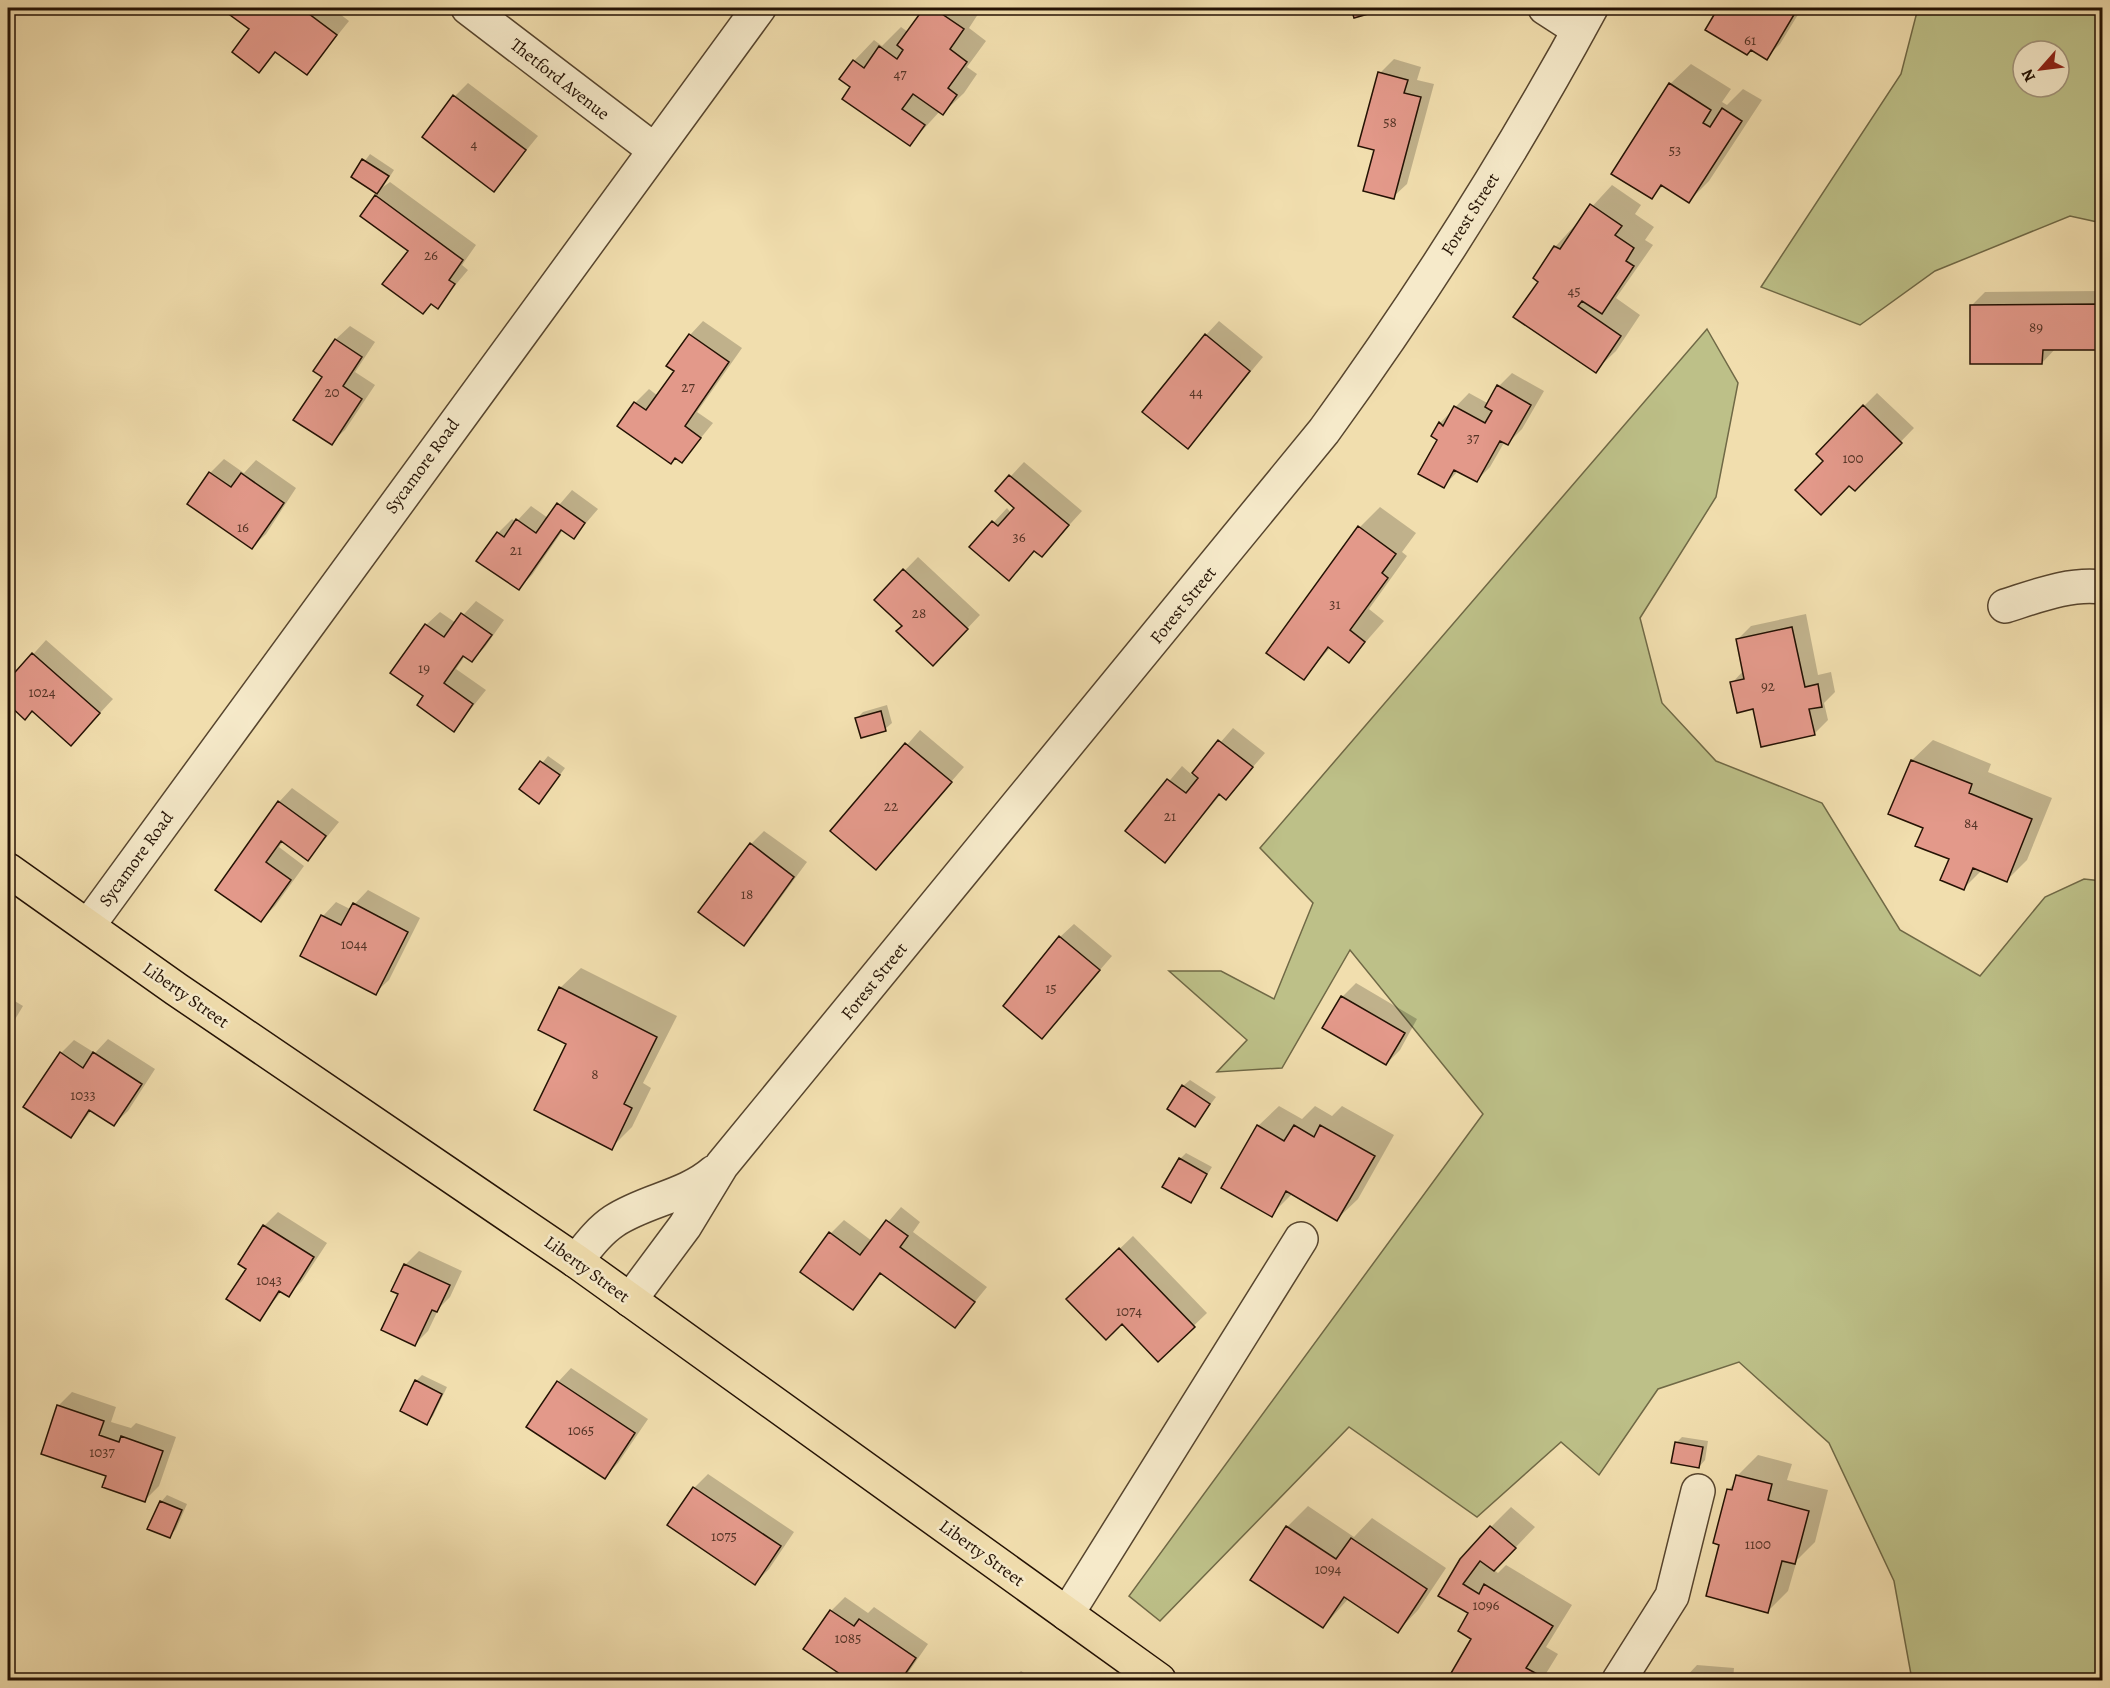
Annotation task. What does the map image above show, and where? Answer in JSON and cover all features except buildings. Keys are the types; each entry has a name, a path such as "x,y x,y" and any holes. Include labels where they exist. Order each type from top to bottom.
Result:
{"main road":[{"name":"Liberty Street","path":"8,870 249,1039 576,1261 1159,1680"}],"street":[{"name":"Thetford Avenue","path":"468,8 653,149"},
{"name":"Sycamore Road","path":"88,926 653,149 759,8"},
{"path":"1545,8 1585,19"},
{"name":"Forest Street","path":"630,1300 685,1226 722,1165 1324,431 1367,371 1459,231 1585,19"},
{"path":"2006,606 2048,592 2073,587 2103,587"},
{"name":"Forest Street","path":"576,1261 600,1233 614,1221 689,1189 722,1165"},
{"path":"1066,1614 1093,1577 1301,1239"},
{"path":"1619,1680 1672,1596 1698,1491"}],"green space":[{"path":"1918,8 2102,8 2102,223 2070,216 1935,271 1860,325 1761,287 1901,74"},
{"path":"1707,329 1738,383 1716,497 1640,618 1662,703 1716,761 1822,803 1900,930 1980,976 2045,897 2084,879 2102,881 2102,1680 1912,1680 1894,1581 1829,1443 1739,1362 1658,1389 1599,1475 1561,1442 1477,1517 1349,1427 1160,1621 1129,1596 1483,1114 1350,950 1282,1068 1217,1072 1247,1040 1169,971 1221,971 1274,999 1313,903 1260,848"}]}
